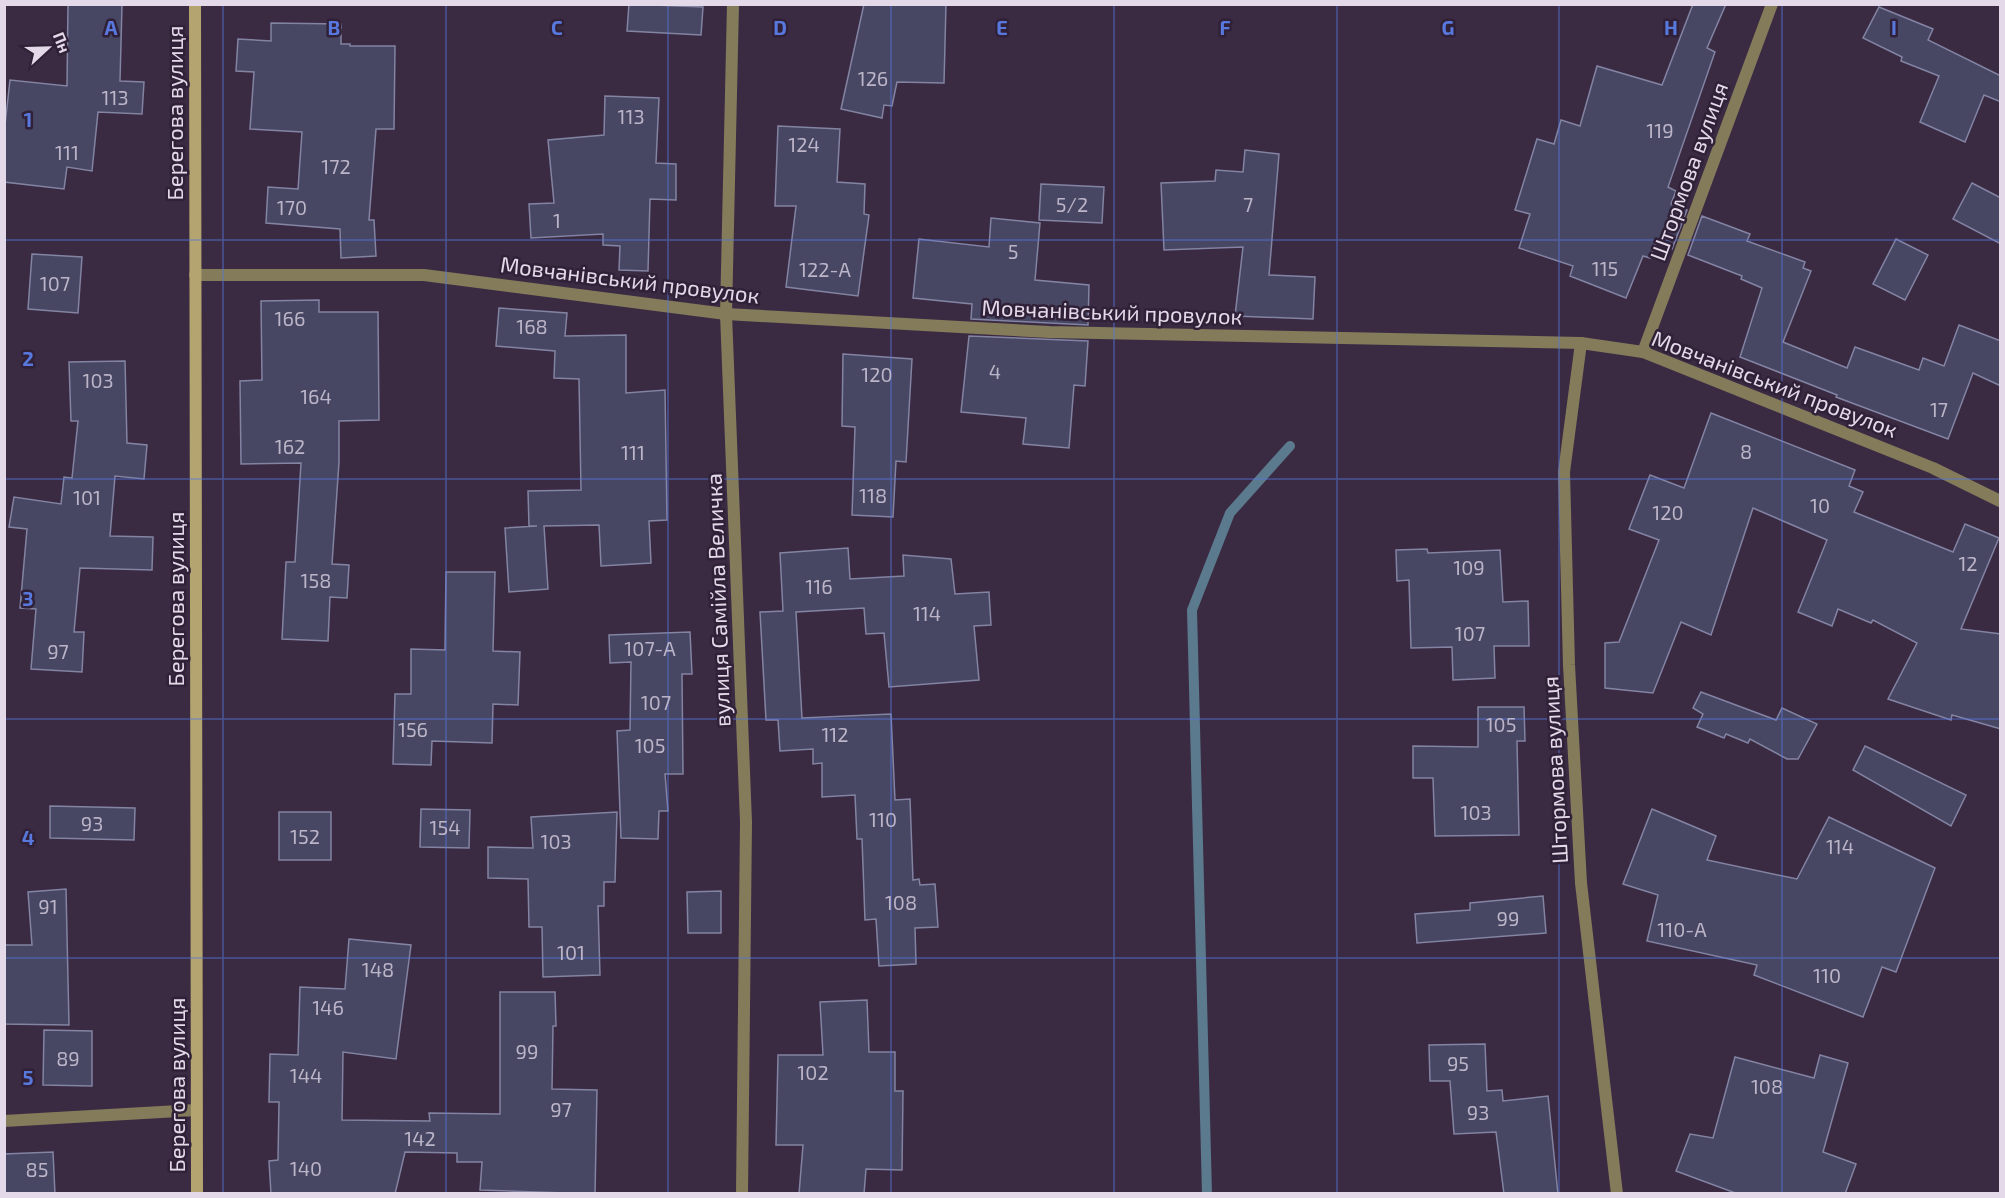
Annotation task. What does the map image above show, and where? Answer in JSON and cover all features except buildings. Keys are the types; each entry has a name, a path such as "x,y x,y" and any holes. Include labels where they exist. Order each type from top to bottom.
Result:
{"street":[{"name":"Берегова вулиця","path":"195,4 197,1194"},
{"name":"вулиця Самійла Величка","path":"733,4 726,314 746,822 742,1194"},
{"name":"Штормова вулиця","path":"1643,352 1772,4"},
{"name":"Мовчанівський провулок","path":"195,275 424,275 726,314 1049,332 1581,343 1643,352 1933,468 2001,501"},
{"name":"Штормова вулиця","path":"1581,343 1564,472 1569,665 1581,883 1617,1194"},
{"path":"4,1121 196,1110"}],"waterway":[{"path":"1207,1194 1192,610 1230,513 1290,446"}]}
